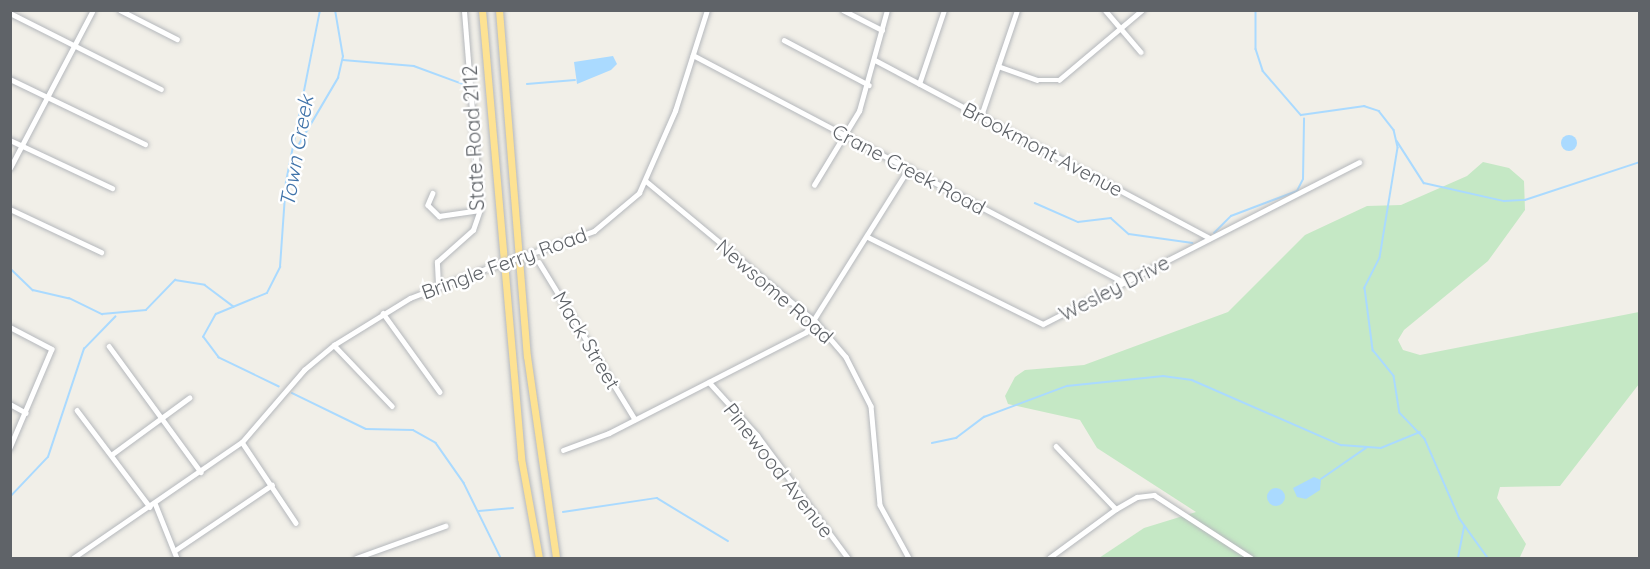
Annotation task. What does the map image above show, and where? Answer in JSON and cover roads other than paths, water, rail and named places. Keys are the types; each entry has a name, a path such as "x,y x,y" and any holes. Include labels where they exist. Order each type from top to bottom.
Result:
{"highway":[{"path":"482,10 521,458 539,558"},
{"path":"499,10 527,356 556,558"}],"street":[{"path":"10,168 49,98 93,10"},
{"path":"120,10 177,39"},
{"name":"State Road 2112","path":"438,284 437,262 473,230 480,210 464,10"},
{"name":"Bringle Ferry Road","path":"74,558 87,552 242,442 304,370 334,345 383,313 438,284 530,254 612,220 646,181 693,55 706,10"},
{"path":"843,10 882,30"},
{"path":"814,185 844,135 869,85 887,10"},
{"path":"919,84 944,10"},
{"path":"981,116 1017,10"},
{"path":"1105,10 1141,52"},
{"path":"998,66 1037,80 1059,80 1142,10"},
{"path":"10,14 161,89"},
{"path":"784,40 869,85"},
{"name":"Crane Creek Road","path":"693,55 1125,283"},
{"name":"Brookmont Avenue","path":"874,60 1210,238"},
{"path":"10,79 146,144"},
{"path":"10,140 112,188"},
{"name":"Wesley Drive","path":"868,237 1037,324 1125,283 1359,162"},
{"path":"816,322 909,168"},
{"name":"Newsome Road","path":"646,181 816,322 867,393 880,505 909,558"},
{"path":"433,193 428,205 439,216 471,207 480,210"},
{"path":"10,209 101,252"},
{"name":"Mack Street","path":"538,262 635,419"},
{"path":"383,313 440,392"},
{"name":"Pinewood Avenue","path":"563,450 635,419 798,337 816,322"},
{"path":"10,327 52,349 10,448"},
{"path":"334,345 392,406"},
{"path":"109,346 201,472"},
{"name":"Pinewood Avenue","path":"709,382 757,435 848,558"},
{"path":"111,455 189,398"},
{"path":"10,405 26,413"},
{"path":"78,410 150,507"},
{"path":"242,442 296,523"},
{"path":"1056,446 1116,509"},
{"path":"174,551 272,485"},
{"path":"1049,558 1116,509 1137,497 1154,495 1251,558"},
{"path":"155,503 177,558"},
{"path":"356,558 367,557 445,526"},
{"path":"87,552 89,558"}],"water":[{"path":"613,56 617,64 611,70 577,84 574,62"},
{"path":"1569,135 1575,137 1577,143 1575,149 1569,151 1563,149 1561,143 1563,137"},
{"path":"1314,477 1321,480 1320,490 1306,499 1297,497 1293,488"},
{"path":"1276,488 1282,491 1285,497 1282,503 1276,506 1270,503 1267,497 1270,491"}],"waterway":[{"name":"Town Creek","path":"279,387 219,358 203,337 216,314 267,293 280,267 286,182 320,10"},
{"path":"298,146 338,78 343,57 335,10"},
{"path":"1256,10 1256,49 1263,71 1301,115 1364,106 1379,111 1394,130 1398,148 1380,258 1365,288 1373,350 1394,376 1400,413 1425,439 1460,519 1488,558"},
{"path":"343,60 414,66 463,84"},
{"path":"527,84 575,80"},
{"path":"1214,233 1231,216 1297,191 1303,179 1304,119"},
{"path":"1397,141 1424,183 1504,201 1525,200 1640,162"},
{"path":"1035,203 1078,222 1111,218 1129,234 1192,243"},
{"path":"10,268 33,290 69,298 102,314 146,310 175,280 205,285 234,307"},
{"path":"10,497 48,457 84,349 115,317"},
{"path":"932,443 956,438 984,417 1067,386 1163,376 1192,380 1341,445 1381,448 1420,432"},
{"name":"Town Creek","path":"292,393 366,429 413,430 436,443 464,483 501,558"},
{"path":"1321,479 1366,448"},
{"path":"563,512 657,498 728,541"},
{"path":"479,511 513,508"},
{"path":"1458,558 1464,527"}]}
